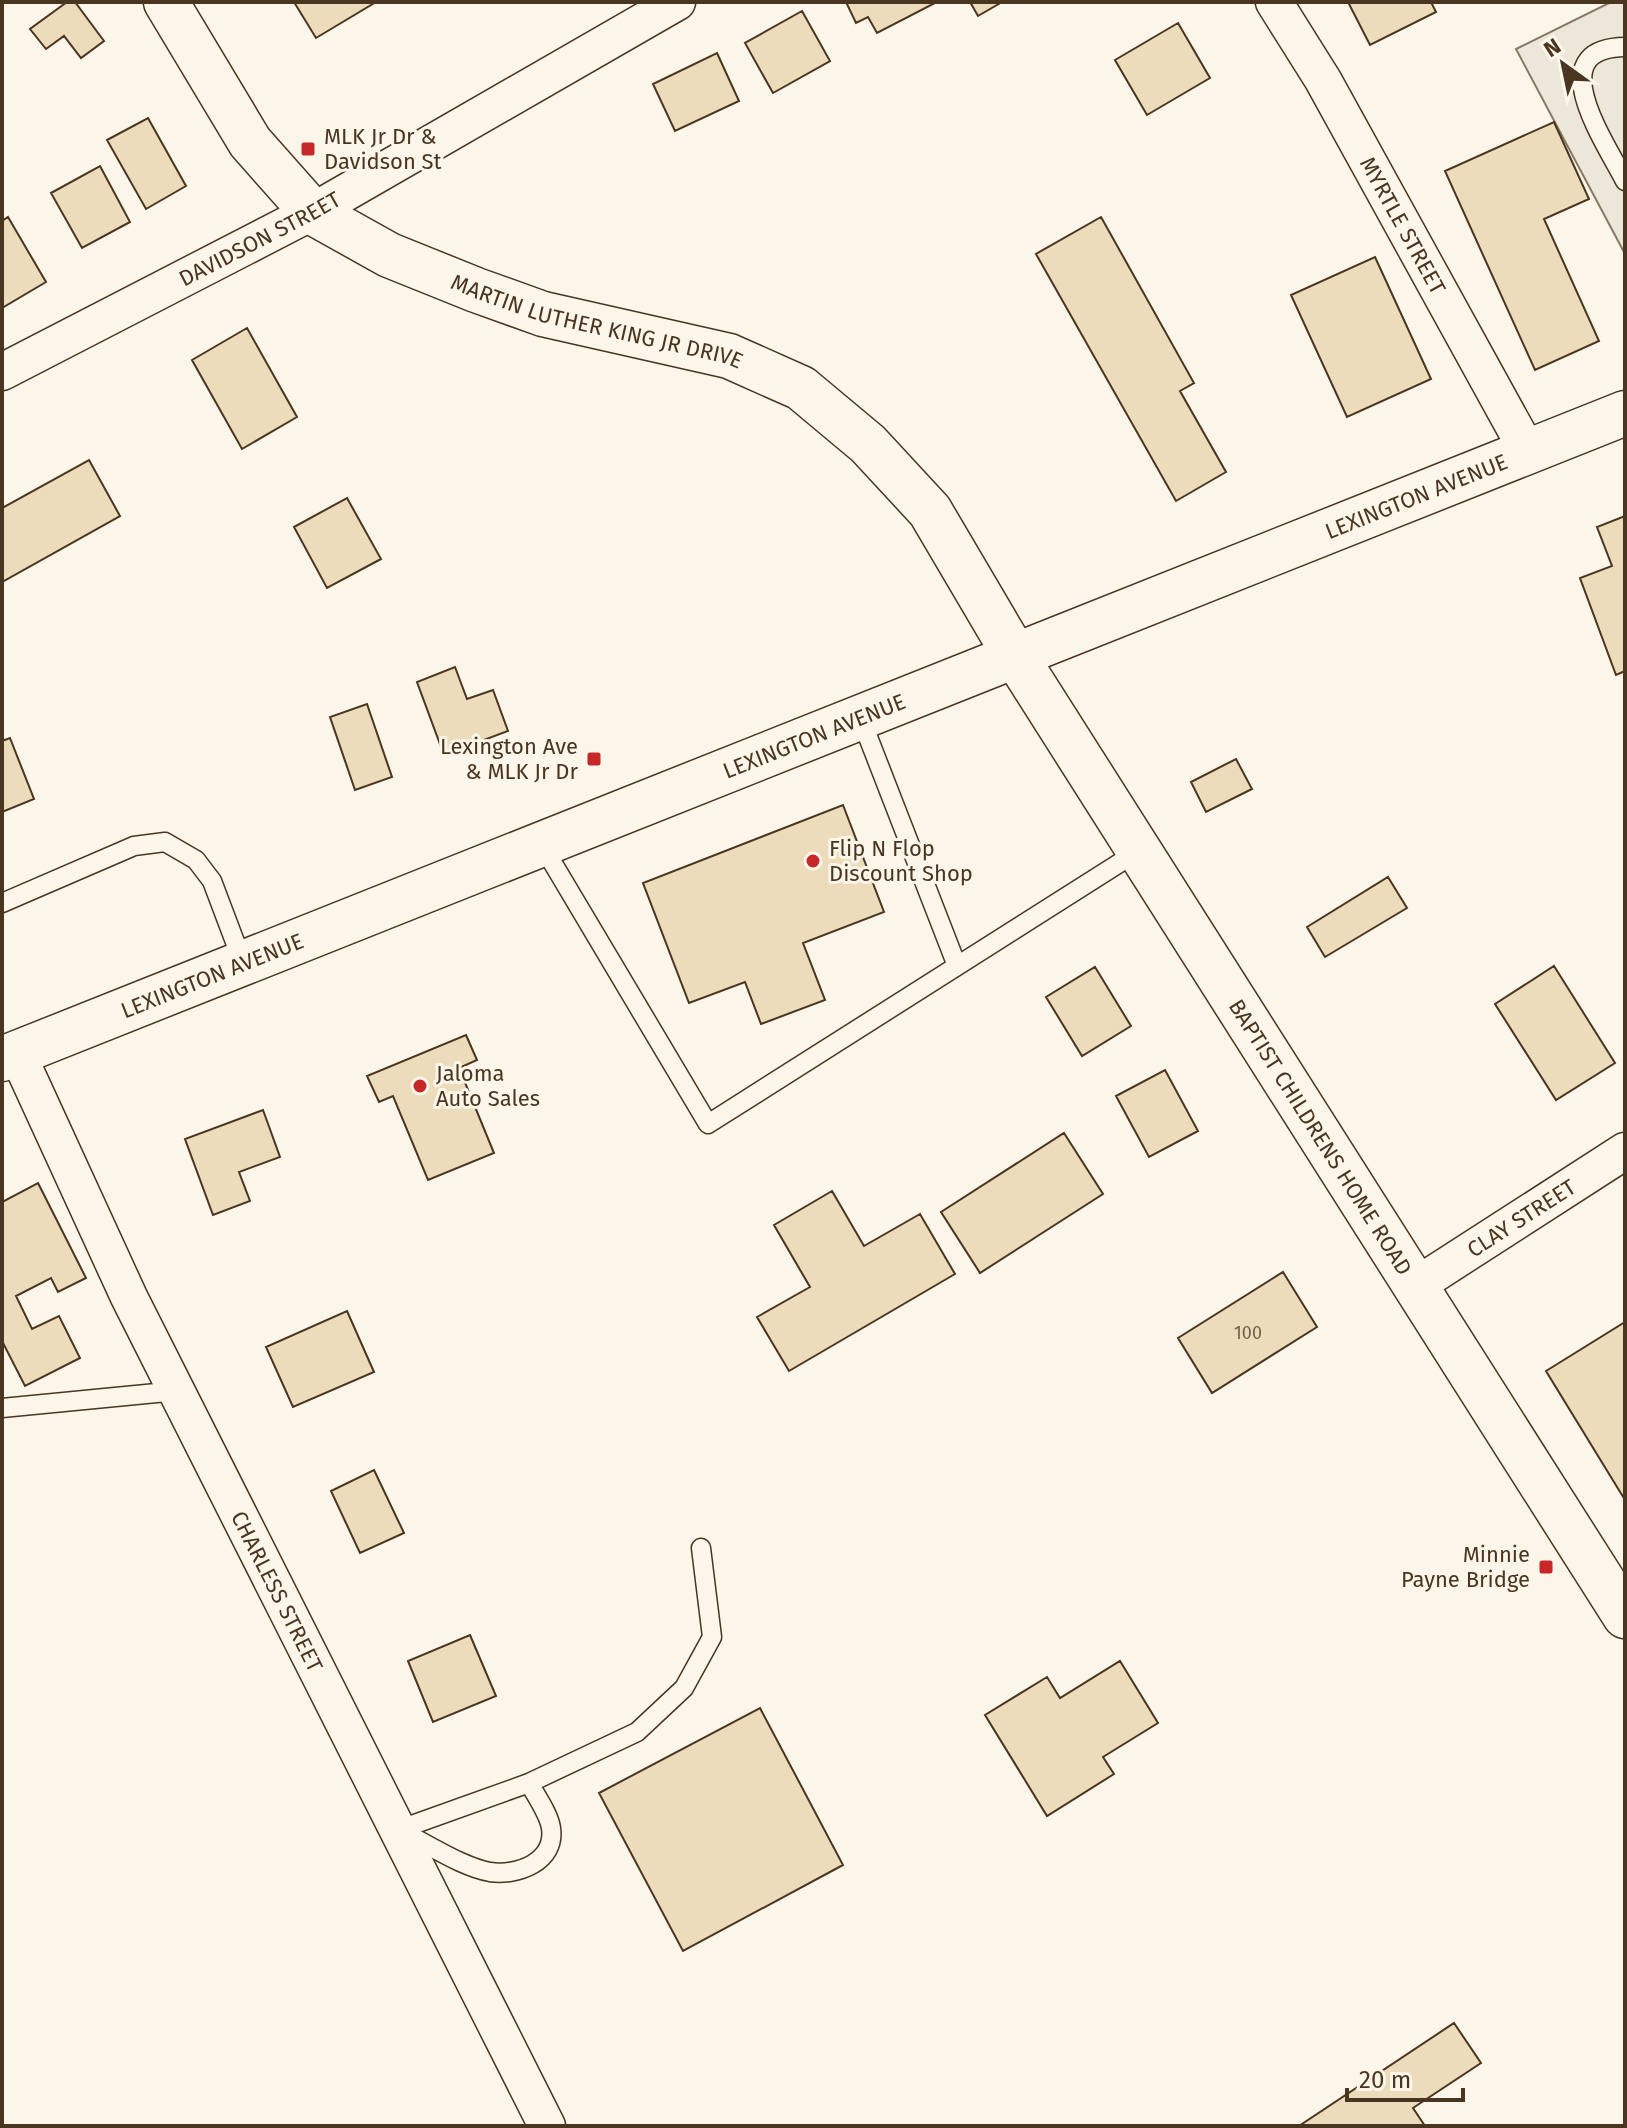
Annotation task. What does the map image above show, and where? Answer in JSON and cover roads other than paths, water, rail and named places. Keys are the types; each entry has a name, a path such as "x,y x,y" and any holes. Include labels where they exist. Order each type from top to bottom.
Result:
{"street":[{"name":"MARTIN LUTHER KING JR DRIVE","path":"166,2 250,142 312,212 389,255 476,290 543,314 729,356 801,388 868,444 930,511 1016,657"},
{"name":"DAVIDSON STREET","path":"2,372 312,212 677,2"},
{"name":"MYRTLE STREET","path":"1274,2 1323,80 1527,450"},
{"name":"LEXINGTON AVENUE","path":"10,1056 1625,413"},
{"name":"BAPTIST CHILDRENS HOME ROAD","path":"1016,657 1625,1616"},
{"name":"CHARLESS STREET","path":"10,1056 547,2126"},
{"name":"CLAY STREET","path":"1417,1285 1625,1151"}],"lane":[{"path":"1625,47 1612,47 1588,59 1581,71 1582,94 1625,181"},
{"path":"861,719 957,966"},
{"path":"2,903 134,846 165,842 196,860 212,881 243,963"},
{"path":"542,845 708,1124 1140,850"},
{"path":"2,1408 177,1391"},
{"path":"398,1830 529,1783 637,1732 684,1688 712,1637 701,1548"},
{"path":"398,1830 488,1872 517,1873 538,1860 549,1846 551,1827 529,1783"}],"place":[{"name":"MLK Jr Dr & Davidson St","path":"308,149"},
{"name":"Lexington Ave & MLK Jr Dr","path":"594,759"},
{"name":"Flip N Flop Discount Shop","path":"813,861"},
{"name":"Jaloma Auto Sales","path":"420,1086"},
{"name":"Minnie Payne Bridge","path":"1546,1567"}]}
